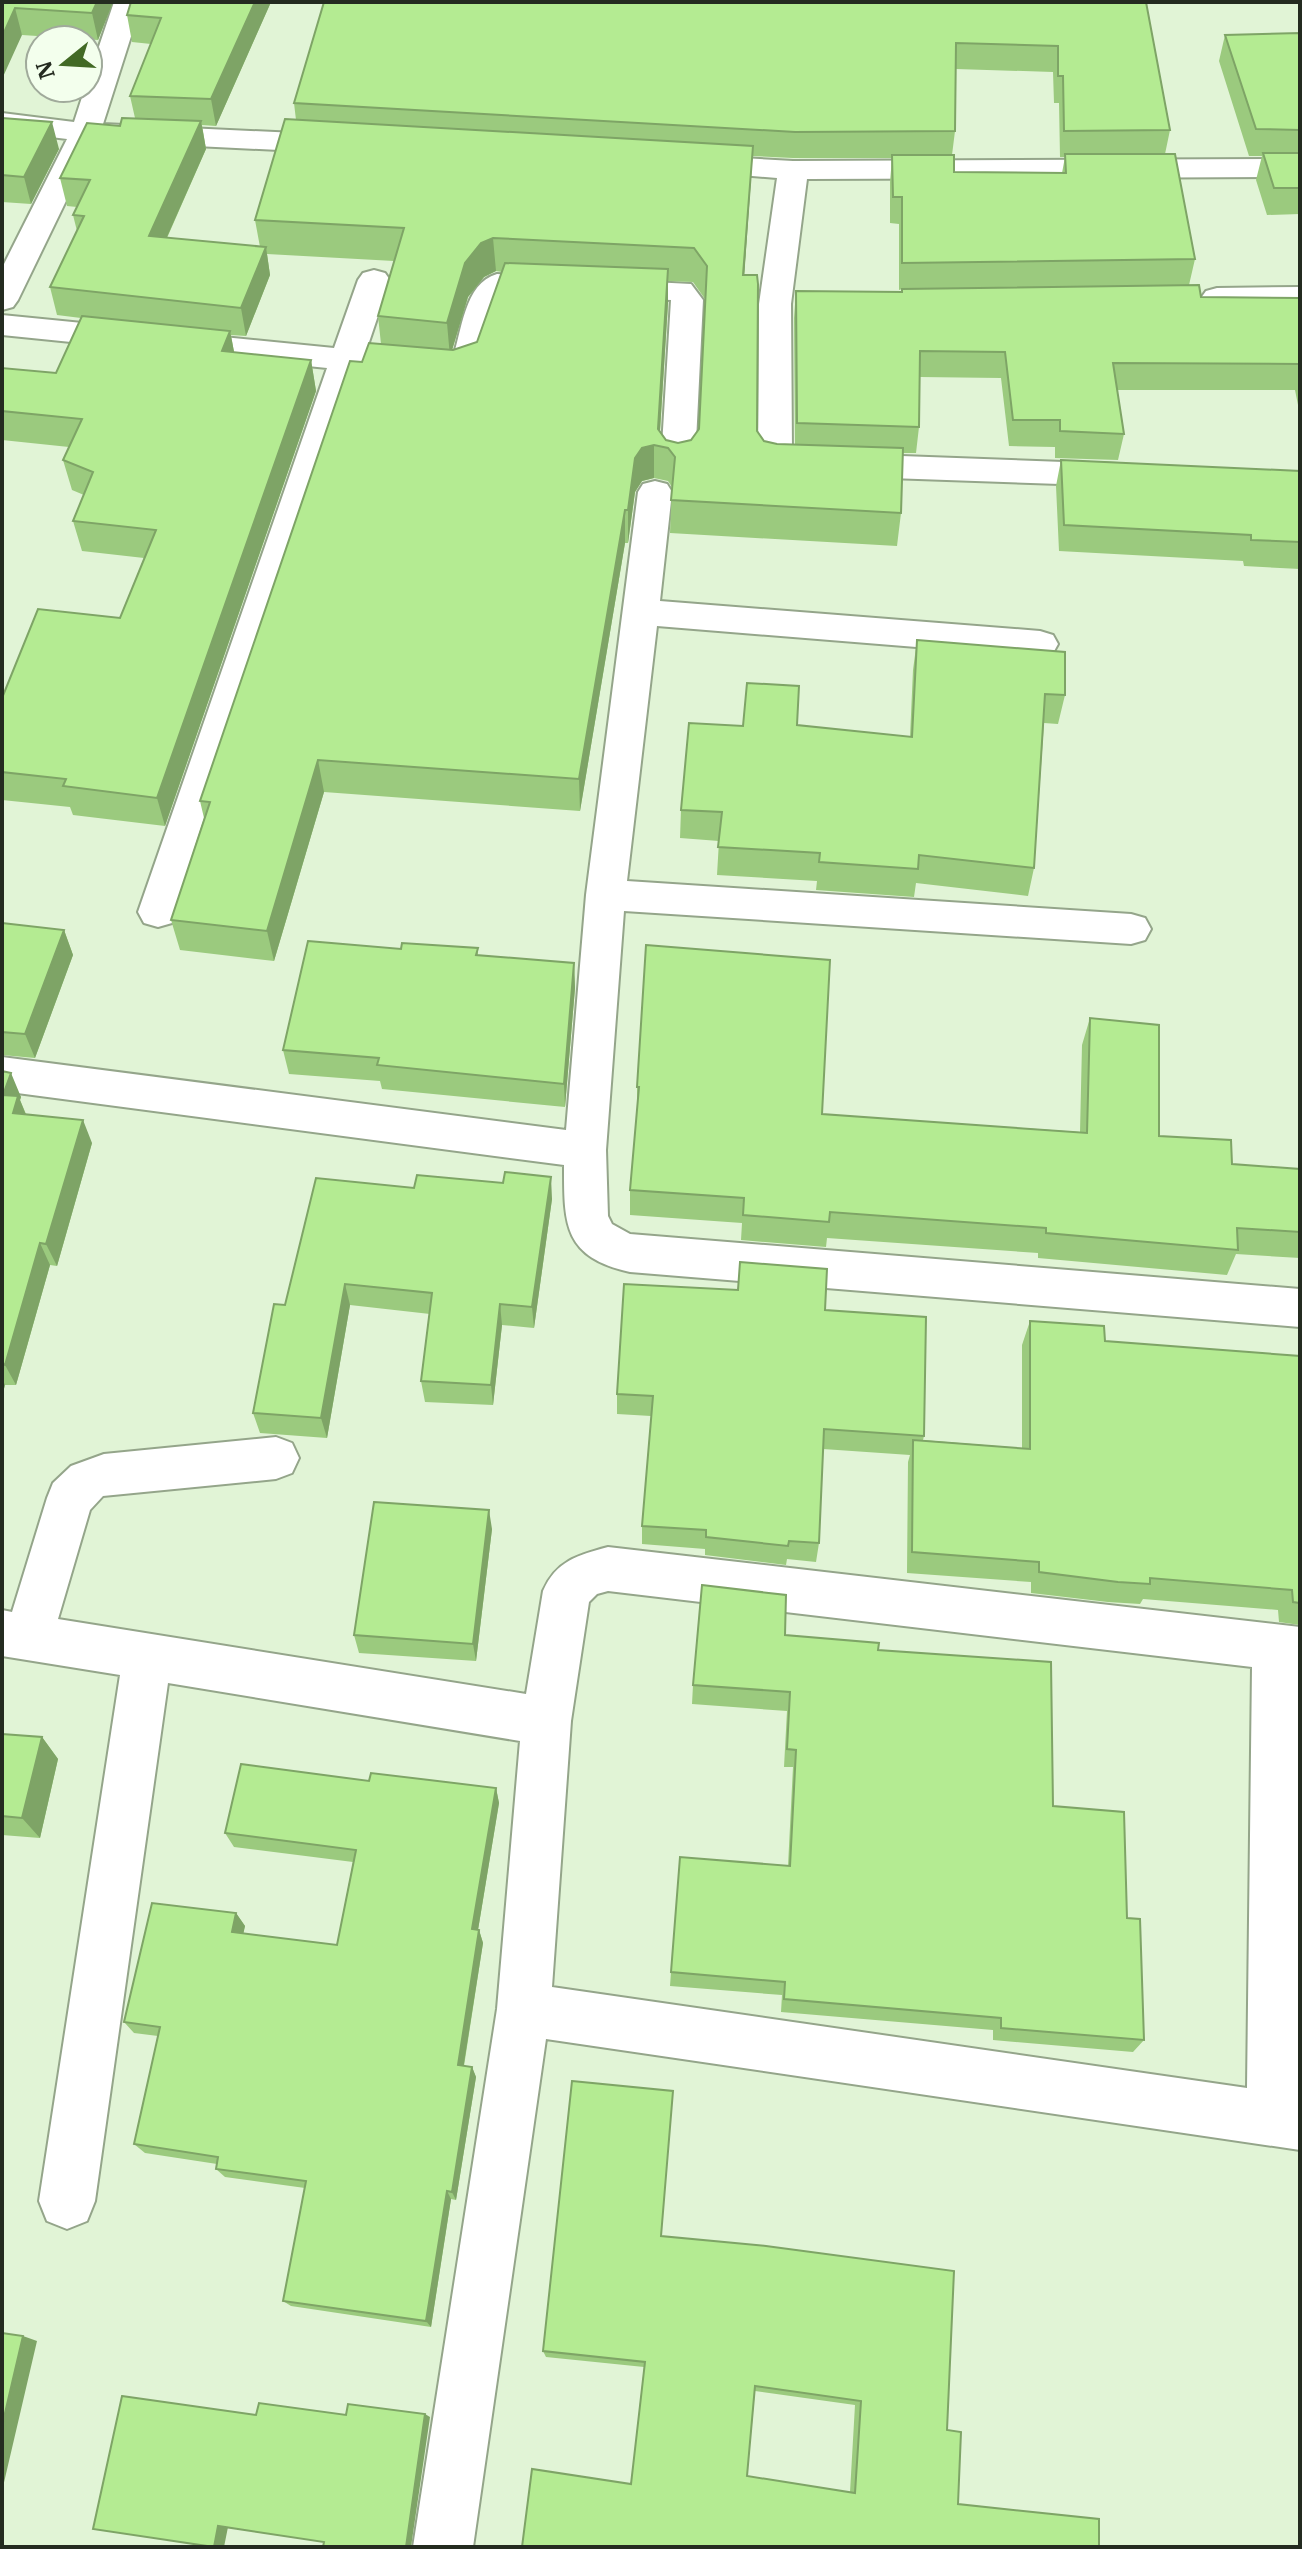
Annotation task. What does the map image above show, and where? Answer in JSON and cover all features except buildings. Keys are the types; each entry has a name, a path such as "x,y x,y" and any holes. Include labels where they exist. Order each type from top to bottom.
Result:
{"street":[{"path":"2,300 85,132 128,2"},
{"path":"2,122 85,132 365,145"},
{"path":"666,162 793,170 1300,168"},
{"path":"793,170 791,303 775,463 1143,476"},
{"path":"2,228 36,232"},
{"path":"158,912 374,280"},
{"path":"2,325 463,370 490,290 503,281 680,291 687,300 666,477 640,612 606,895 585,1150 586,1216 596,1237 611,1249 630,1253 1300,1308"},
{"path":"1189,298 1300,297"},
{"path":"640,612 1040,644"},
{"path":"606,895 1131,929"},
{"path":"2,1074 585,1150"},
{"path":"276,1458 104,1475 87,1481 70,1498 15,1635 546,1721"},
{"path":"443,2547 524,2009 546,1721 567,1591 583,1576 608,1569 1288,1648 1287,2120 524,2009"},
{"path":"67,2201 147,1656"}]}
